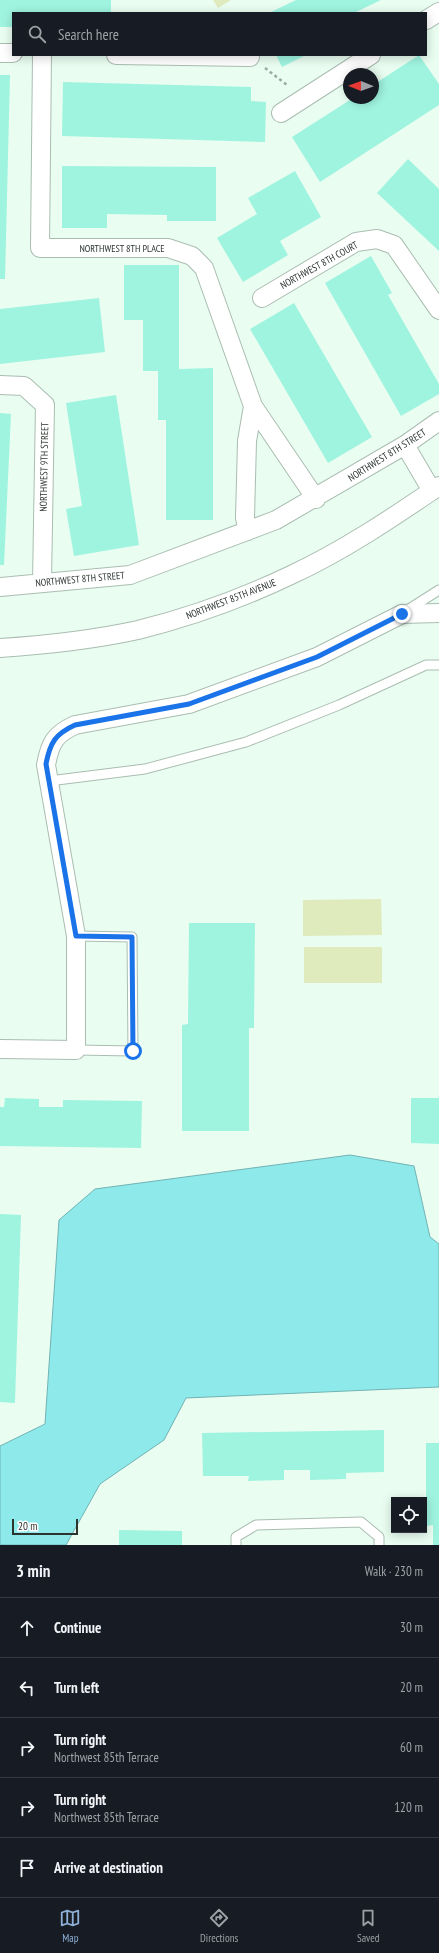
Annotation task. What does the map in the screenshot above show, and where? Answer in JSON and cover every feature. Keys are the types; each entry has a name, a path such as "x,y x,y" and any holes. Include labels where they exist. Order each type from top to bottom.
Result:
{"street":[{"path":"427,19 439,12"},
{"path":"0,53 12,53"},
{"name":"NORTHWEST 8TH PLACE","path":"42,56 40,248 168,248 192,256 204,268 253,406 316,499"},
{"path":"183,56 250,57"},
{"path":"281,113 369,56"},
{"name":"NORTHWEST 8TH COURT","path":"262,298 356,242 377,239 394,245 439,310"},
{"name":"NORTHWEST 9TH STREET","path":"0,385 24,386 45,405 42,582"},
{"path":"248,531 245,518 247,440 253,406"},
{"name":"NORTHWEST 8TH STREET","path":"0,587 130,575 248,531 276,520 316,499 405,445 439,421"},
{"path":"405,445 436,489"},
{"name":"NORTHWEST 85TH AVENUE","path":"0,648 48,645 138,630 168,622 241,597 292,575 340,549 436,489"},
{"path":"0,1049 76,1050 76,936 46,764 49,747 62,731 75,725 189,704 317,657 402,614 439,613"}],"lane":[{"path":"402,614 439,590"},
{"path":"49,781 145,769 246,742 339,705 426,665 439,665"},
{"path":"76,936 132,937 133,1051 76,1050"},
{"path":"236,1545 236,1537 256,1525 361,1522 379,1536 379,1545"}],"path":[{"path":"250,57 306,97"}],"green space":[{"path":"213,0 231,0 218,8"},
{"path":"381,899 382,935 303,936 303,900"},
{"path":"304,947 382,947 382,983 304,983"}],"water":[{"path":"350,1155 414,1166 430,1237 439,1244 439,1387 186,1398 164,1440 100,1484 66,1545 0,1545 0,1446 45,1424 59,1220 95,1189"}],"building":[{"path":"0,0 111,0 111,12 12,12 12,27 0,27"},
{"path":"296,0 381,0 356,12 271,12"},
{"path":"276,56 304,56 282,67"},
{"path":"417,56 420,56 439,84 439,105 320,182 292,137 344,104 379,104 379,81"},
{"path":"0,75 10,75 5,279 0,279"},
{"path":"63,82 251,87 251,101 266,102 265,142 62,136"},
{"path":"408,159 439,189 439,251 377,193"},
{"path":"62,166 216,167 216,221 167,221 167,215 107,214 107,228 62,228"},
{"path":"295,171 321,217 280,241 288,255 243,282 217,238 257,214 248,198"},
{"path":"371,256 392,293 388,295 439,384 439,394 401,416 325,283"},
{"path":"124,265 179,265 179,369 213,368 213,520 166,520 166,420 158,420 158,371 143,371 143,320 124,320"},
{"path":"99,298 105,352 0,364 0,309"},
{"path":"294,303 372,437 328,463 250,329"},
{"path":"116,395 139,545 74,556 66,509 82,506 66,403"},
{"path":"0,413 11,414 4,565 0,565"},
{"path":"189,923 255,923 254,1028 249,1028 249,1131 182,1131 182,1025 188,1024"},
{"path":"5,1098 39,1099 39,1107 63,1107 63,1100 142,1101 141,1148 0,1146 0,1107 4,1107"},
{"path":"411,1098 439,1098 439,1144 411,1143"},
{"path":"0,1214 21,1215 15,1403 0,1402"},
{"path":"384,1430 384,1472 346,1473 346,1479 310,1480 310,1470 284,1470 284,1480 248,1481 249,1476 203,1476 202,1433"},
{"path":"426,1443 439,1443 439,1545 433,1545 433,1525 427,1526"},
{"path":"119,1530 182,1531 182,1545 119,1545"}],"route":[{"path":"133,1051 132,937 76,936 46,764 49,747 62,731 75,725 189,704 317,657 402,614"}]}
